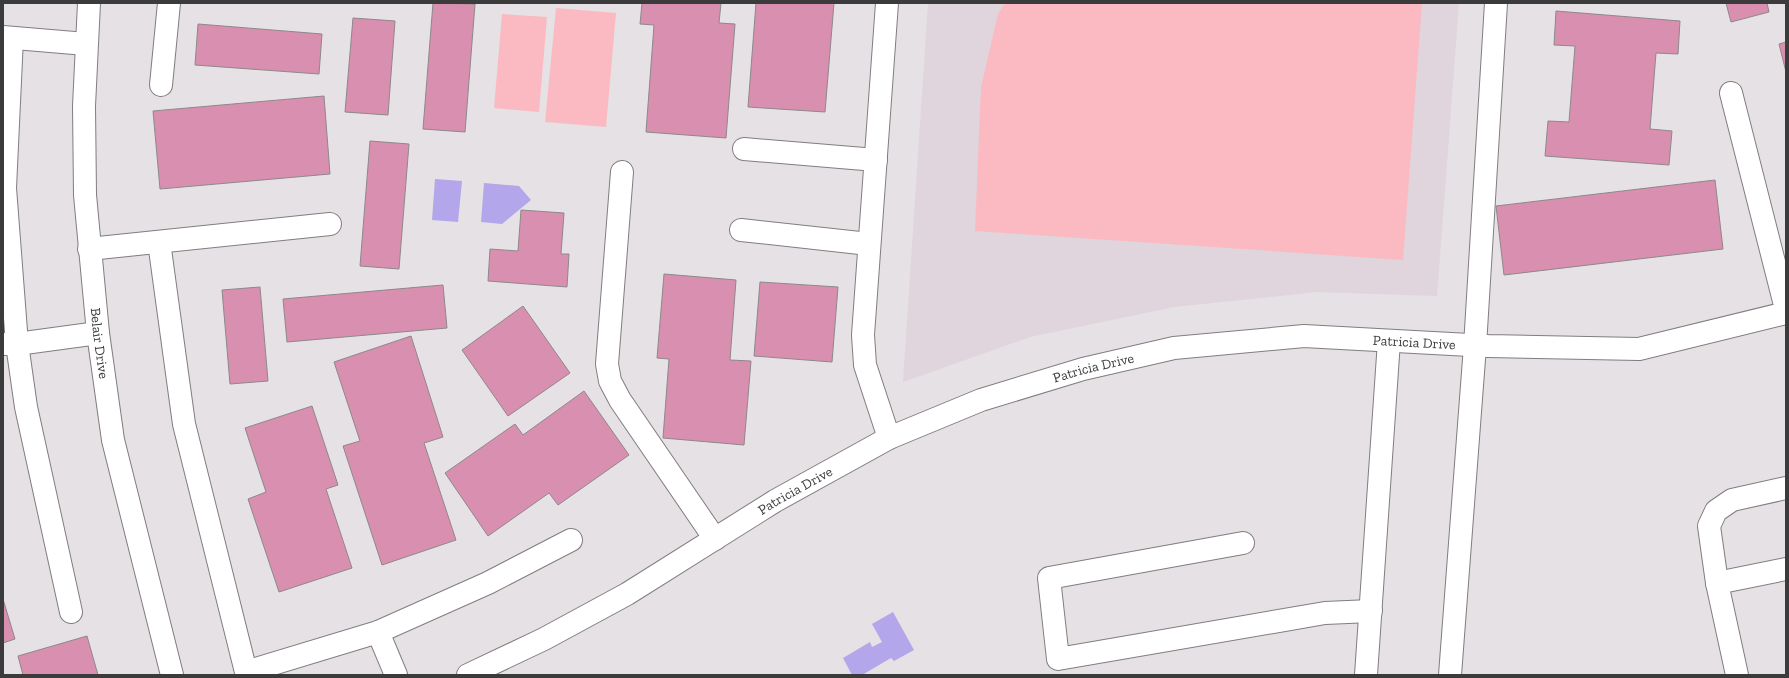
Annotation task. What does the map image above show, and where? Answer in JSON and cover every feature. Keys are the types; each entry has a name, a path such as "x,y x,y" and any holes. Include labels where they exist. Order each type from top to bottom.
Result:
{"street":[{"name":"Belair Drive","path":"89,3 86,44 85,195 98,333 113,440 172,675"},
{"path":"161,85 169,3"},
{"path":"887,3 863,334 865,365 889,438"},
{"path":"1450,675 1475,346 1496,3"},
{"path":"71,612 26,407 10,344 5,188 9,44 86,44"},
{"path":"1731,93 1786,309"},
{"path":"744,149 876,160"},
{"path":"622,172 607,364 610,381 620,400 715,539"},
{"path":"89,249 330,224"},
{"path":"740,230 869,244"},
{"path":"159,242 184,424 246,672 378,632 488,584 571,540"},
{"name":"Patricia Drive","path":"478,673 627,594 775,501 889,438 981,400 1083,369 1174,348 1304,336 1475,346 1639,348 1786,313"},
{"path":"10,344 98,333"},
{"path":"1366,675 1389,341"},
{"path":"1737,675 1718,583 1709,526 1716,511 1732,500 1786,488"},
{"path":"1243,542 1050,578 1058,659 1325,613 1370,610"},
{"path":"1718,583 1786,569"},
{"path":"378,632 396,675"}],"shaded area":[{"path":"928,3 1459,3 1437,296 1317,292 1174,307 1030,337 903,382"},
{"path":"1005,3 1422,3 1403,260 975,231 981,87 998,14"},
{"path":"556,8 616,13 606,127 545,122"},
{"path":"502,14 547,17 539,112 494,108"},
{"path":"435,179 462,181 458,222 432,220"},
{"path":"484,183 519,186 531,200 502,224 481,222"},
{"path":"893,612 914,650 894,661 891,658 862,675 852,675 843,658 870,642 872,647 882,642 872,624"}],"building":[{"path":"433,3 475,4 465,132 423,129"},
{"path":"642,3 721,3 719,23 735,24 726,138 646,132 654,25 640,24"},
{"path":"756,3 834,3 825,112 748,107"},
{"path":"1726,3 1767,3 1769,12 1731,22"},
{"path":"1556,11 1680,21 1678,54 1656,53 1650,129 1672,131 1669,165 1545,156 1548,121 1569,122 1575,46 1554,45"},
{"path":"353,18 395,21 388,115 345,112"},
{"path":"198,24 322,34 319,74 195,65"},
{"path":"1786,42 1786,72 1779,44"},
{"path":"324,96 330,174 160,189 153,111"},
{"path":"370,141 409,144 399,269 360,266"},
{"path":"1715,180 1723,249 1504,275 1496,206"},
{"path":"521,210 564,213 561,254 569,254 567,287 488,281 490,249 518,251"},
{"path":"664,274 736,280 730,360 751,361 744,445 663,438 669,359 657,358"},
{"path":"760,282 838,287 832,362 754,356"},
{"path":"443,285 447,328 287,342 283,299"},
{"path":"260,287 268,381 230,384 222,290"},
{"path":"523,306 570,373 508,416 462,350"},
{"path":"411,336 443,437 424,443 456,540 382,565 343,446 360,441 334,362"},
{"path":"584,391 629,455 558,505 549,493 488,536 445,473 515,424 523,435"},
{"path":"312,406 338,485 326,489 352,568 279,592 248,499 266,492 245,428"},
{"path":"3,599 15,639 3,643"},
{"path":"87,636 98,675 23,675 18,656"}]}
